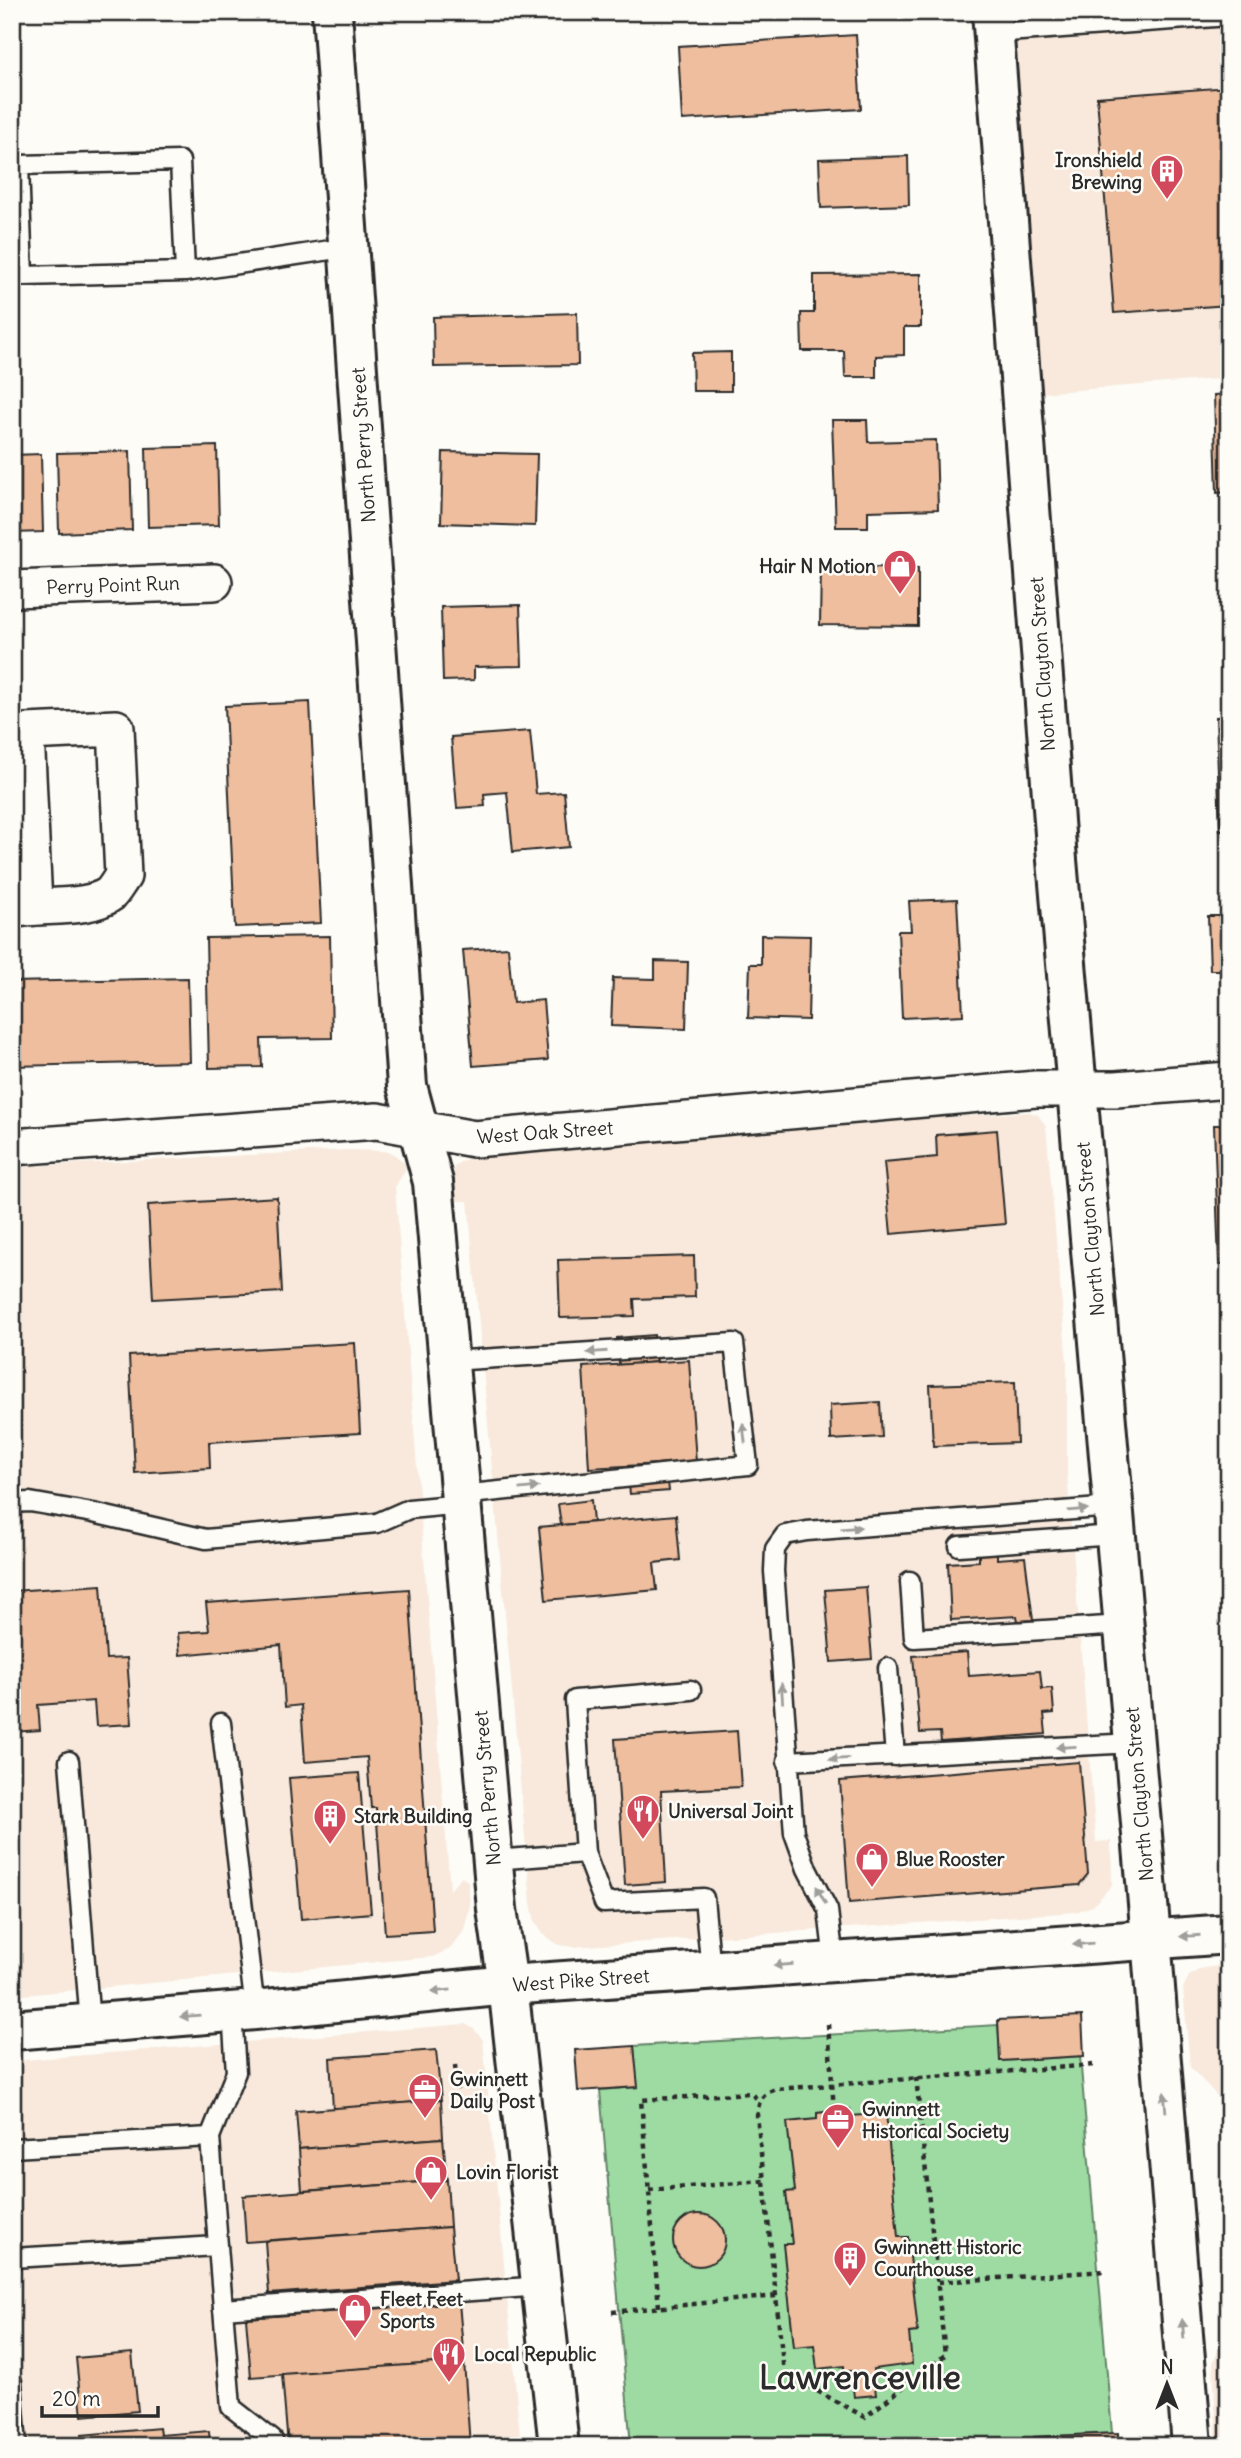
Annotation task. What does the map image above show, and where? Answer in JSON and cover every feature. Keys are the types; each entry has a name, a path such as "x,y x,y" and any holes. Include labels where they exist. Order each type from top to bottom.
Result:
{"street":[{"name":"North Perry Street","path":"332,12 407,1086 433,1182 494,1860 543,2286 558,2446"},
{"name":"North Clayton Street","path":"993,23 1078,1089 1192,2446"},
{"name":"Perry Point Run","path":"12,589 214,582"},
{"path":"116,728 123,876 111,893 93,902 23,908 26,732 116,728"},
{"name":"West Oak Street","path":"12,1147 377,1121 474,1139 1036,1089 1229,1080"},
{"name":"West Pike Street","path":"12,2030 243,2011 508,1984 1229,1934"}],"lane":[{"path":"993,23 1229,16"},
{"path":"185,272 180,161 19,165 23,276 185,272 350,247"},
{"path":"12,1503 30,1502 93,1513 206,1539 377,1524 409,1509 462,1499 748,1465 734,1343 449,1361"},
{"path":"959,1546 1114,1521"},
{"path":"834,1961 828,1910 807,1869 794,1833 774,1571 775,1549 785,1535 1114,1521"},
{"path":"910,1581 915,1638 1123,1625"},
{"path":"888,1668 895,1756"},
{"path":"691,1690 575,1700 585,1853 604,1903 704,1898 711,1971"},
{"path":"221,1723 243,2011 236,2072 210,2137 231,2407 273,2440 274,2446"},
{"path":"787,1761 1134,1743"},
{"path":"69,1761 90,2024"},
{"path":"494,1860 585,1853"},
{"path":"12,2148 210,2137"},
{"path":"12,2258 218,2246"},
{"path":"223,2308 543,2286"},
{"path":"12,2382 17,2446"}],"path":[{"path":"828,2024 834,2111"},
{"path":"916,2077 945,2355 865,2417 784,2372 757,2115 759,2100 767,2092 776,2089 916,2077 1094,2064"},
{"path":"454,2065 457,2091"},
{"path":"659,2306 641,2100 750,2093 759,2100"},
{"path":"649,2190 764,2181"},
{"path":"938,2282 1106,2271"},
{"path":"612,2312 776,2296"}],"shaded area":[{"path":"993,12 1229,12 1229,378 1040,393"},
{"path":"1029,1112 1038,1115 1046,1126 1067,1362 1067,1473 1096,1842 1111,1841 1112,1885 1093,1906 1075,1912 573,1947 559,1945 544,1935 535,1922 531,1903 468,1201 453,1201 454,1166 471,1156 837,1123"},
{"path":"348,1150 393,1153 405,1164 405,1170 395,1187 450,1890 461,1877 468,1881 470,1905 464,1931 450,1949 432,1957 12,1996 12,1167"},
{"path":"1229,1964 1229,2130 1221,2100 1190,2067 1183,1988 1189,1976 1200,1969"},
{"path":"465,2024 474,2029 483,2040 521,2446 12,2446 12,2061"},
{"path":"1229,2325 1229,2446 1217,2446 1213,2363"}],"green space":[{"path":"998,2025 1001,2061 1080,2056 1112,2433 1034,2437 1034,2446 631,2446 600,2090 637,2087 634,2046"}],"building":[{"path":"856,35 861,109 682,120 678,46"},
{"name":"Ironshield Brewing","path":"1229,87 1229,305 1114,313 1097,97"},
{"path":"908,156 909,205 821,208 819,159"},
{"path":"921,274 921,327 904,327 904,355 876,356 876,377 845,377 844,351 802,351 801,313 814,313 814,275"},
{"path":"577,313 578,365 434,367 433,317"},
{"path":"731,352 731,391 693,391 692,353"},
{"path":"1229,394 1229,492 1217,493 1214,395"},
{"path":"832,420 867,420 868,442 936,440 938,509 868,511 868,527 836,527"},
{"path":"217,446 219,525 148,527 146,448"},
{"path":"130,451 132,530 59,533 57,453"},
{"path":"443,452 537,454 535,526 441,523"},
{"path":"41,454 43,532 12,533 12,455"},
{"path":"821,566 918,568 918,626 820,625"},
{"path":"520,605 522,666 474,667 474,680 443,681 441,607"},
{"path":"310,702 321,923 235,927 225,706"},
{"path":"1229,716 1229,830 1220,830 1216,717"},
{"path":"530,731 536,794 564,792 569,847 513,852 507,792 484,794 485,806 457,808 451,737"},
{"path":"957,899 963,1015 902,1018 898,931 911,931 909,901"},
{"path":"1208,916 1229,916 1229,996 1224,997 1223,970 1210,970"},
{"path":"761,935 810,936 808,1020 748,1018 750,964 761,964"},
{"path":"330,936 332,1038 261,1039 262,1067 209,1068 206,938"},
{"path":"508,947 513,1003 543,1000 548,1060 473,1066 463,950"},
{"path":"655,961 688,962 686,1029 611,1026 613,978 655,979"},
{"path":"188,978 190,1062 12,1066 12,982"},
{"path":"1214,1125 1229,1125 1229,1264 1219,1265"},
{"path":"997,1130 1005,1224 891,1234 884,1162 937,1157 936,1135"},
{"path":"277,1197 282,1292 153,1299 148,1205"},
{"path":"694,1256 695,1297 634,1299 635,1316 560,1318 558,1260"},
{"path":"654,1335 656,1362 619,1365 617,1338"},
{"path":"355,1343 360,1433 209,1442 210,1468 135,1473 129,1356"},
{"path":"689,1360 696,1462 589,1468 583,1367"},
{"path":"1015,1382 1017,1443 933,1446 930,1385"},
{"path":"880,1402 882,1437 831,1440 830,1405"},
{"path":"666,1463 669,1491 630,1494 627,1467"},
{"path":"591,1500 593,1522 561,1525 558,1504"},
{"path":"676,1515 680,1560 654,1563 657,1590 546,1600 539,1527"},
{"path":"997,1550 997,1559 1025,1557 1033,1620 1018,1621 1017,1616 951,1620 948,1563 979,1561 979,1552"},
{"path":"101,1585 106,1659 127,1658 132,1724 96,1726 94,1701 38,1705 40,1730 12,1732 12,1591"},
{"path":"866,1587 872,1659 831,1662 825,1590"},
{"path":"409,1589 433,1931 385,1934 376,1808 371,1808 367,1757 305,1762 301,1705 285,1707 281,1645 180,1655 178,1633 209,1631 206,1603"},
{"path":"967,1652 969,1676 1040,1671 1042,1689 1052,1688 1054,1713 1044,1714 1046,1734 941,1742 940,1732 920,1733 913,1656"},
{"name":"Universal Joint","path":"737,1731 741,1787 661,1791 666,1882 625,1885 615,1739"},
{"path":"1079,1762 1088,1874 1079,1885 849,1903 840,1781"},
{"name":"Stark Building","path":"359,1773 371,1913 301,1919 289,1778"},
{"path":"1082,2016 1084,2056 1000,2061 998,2020"},
{"path":"634,2046 638,2087 578,2091 575,2050"},
{"path":"436,2050 441,2100 333,2109 330,2058"},
{"path":"441,2100 443,2138 299,2149 296,2111"},
{"name":"Gwinnett Historic Courthouse","path":"850,2109 852,2116 886,2113 898,2237 908,2237 918,2332 909,2333 912,2364 873,2369 876,2395 854,2397 851,2371 844,2371 844,2366 817,2369 814,2345 794,2347 783,2244 792,2244 786,2192 795,2191 787,2122 817,2119 817,2113"},
{"path":"443,2138 447,2180 302,2191 299,2149"},
{"path":"447,2180 450,2227 246,2242 243,2196"},
{"path":"699,2214 709,2216 717,2222 723,2230 723,2250 717,2258 709,2264 699,2266 689,2264 681,2258 675,2250 673,2240 675,2230 681,2222 689,2216"},
{"path":"450,2227 455,2280 269,2294 265,2241"},
{"name":"Fleet Feet Sports","path":"459,2302 464,2361 251,2377 246,2318"},
{"path":"132,2353 138,2411 82,2416 76,2358"},
{"path":"464,2361 470,2446 288,2446 282,2374"},
{"path":"159,2428 160,2435 209,2431 210,2446 83,2446 82,2435"},
{"path":"1118,2433 1118,2446 1034,2446 1034,2437"}],"place":[{"name":"Ironshield Brewing","path":"1167,201"},
{"name":"Hair N Motion","path":"900,596"},
{"name":"Universal Joint","path":"643,1841"},
{"name":"Stark Building","path":"330,1846"},
{"name":"Blue Rooster","path":"872,1889"},
{"name":"Gwinnett Daily Post","path":"425,2120"},
{"name":"Gwinnett Historical Society","path":"838,2150"},
{"name":"Lovin Florist","path":"431,2202"},
{"name":"Gwinnett Historic Courthouse","path":"850,2288"},
{"name":"Fleet Feet Sports","path":"355,2340"},
{"name":"Local Republic","path":"449,2384"}],"district":[{"name":"Lawrenceville","path":"860,2377"}]}
